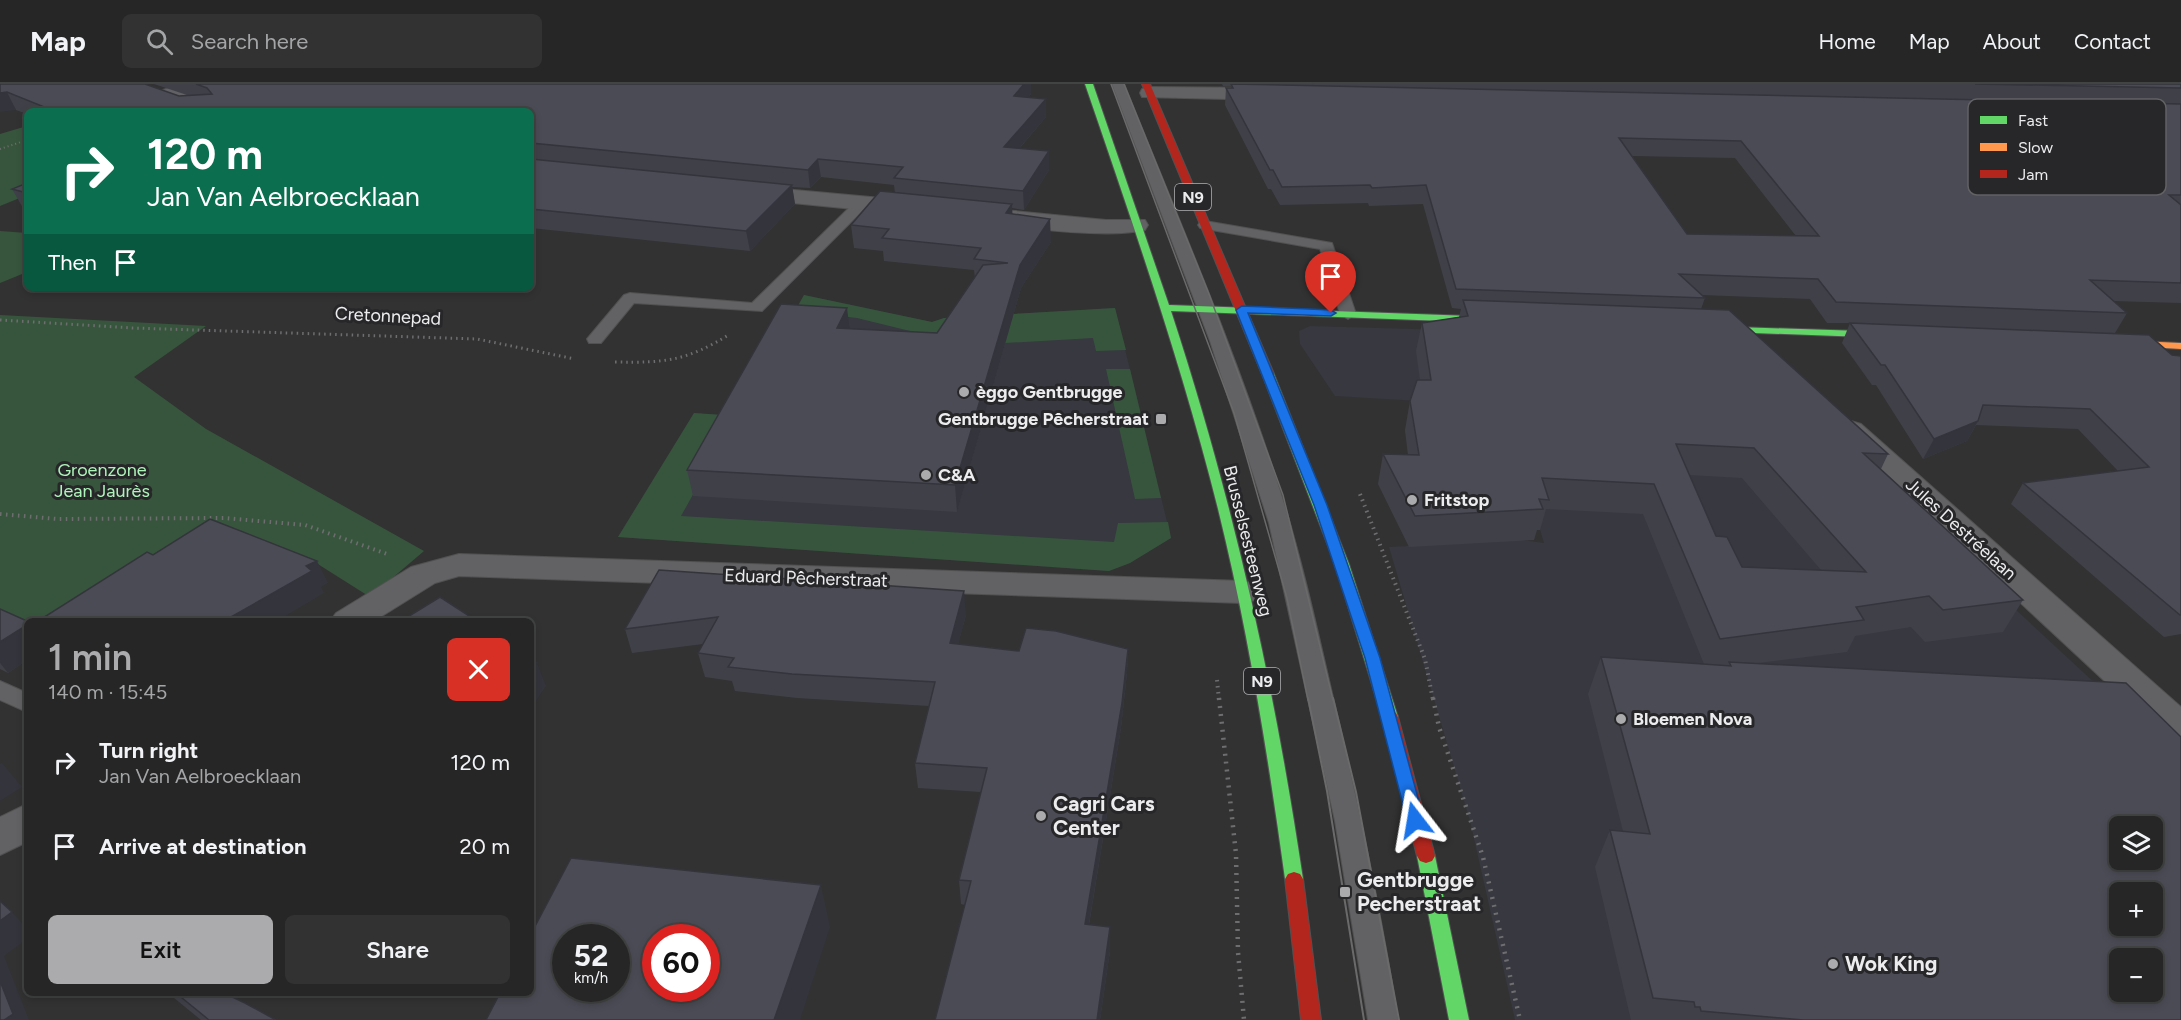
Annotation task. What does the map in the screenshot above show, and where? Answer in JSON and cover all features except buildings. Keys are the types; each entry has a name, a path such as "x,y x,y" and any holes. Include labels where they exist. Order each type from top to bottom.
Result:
{"main road":[{"name":"Brusselsesteenweg","path":"1089,84 1164,308 1223,508 1243,592 1265,694 1305,959 1311,1020"},
{"name":"N9","path":"1147,89 1242,310 1316,494 1373,658 1399,752 1448,956 1459,1020"},
{"path":"1164,308 1515,321"},
{"path":"1693,328 1908,336"},
{"path":"2098,343 2181,346"}],"street":[{"path":"196,107 155,93 199,84"},
{"path":"1147,89 1295,94"},
{"path":"735,191 932,210"},
{"path":"978,214 1106,227 1137,225"},
{"path":"1741,330 1776,362"},
{"name":"Jules Destréelaan","path":"1829,410 2181,729"},
{"name":"Eduard Pêcherstraat","path":"353,618 423,575 459,565 1243,592"},
{"path":"0,838 24,823"}],"lane":[{"path":"1118,84 1205,309 1261,465 1300,599 1343,793 1374,953 1383,1020"},
{"path":"595,339 630,298 756,308 779,288 862,203"},
{"path":"1205,225 1327,246 1348,314"},
{"path":"0,690 24,702"}],"path":[{"path":"0,149 24,141"},
{"path":"608,362 654,363 700,353 731,333 756,308"},
{"name":"Cretonnepad","path":"0,320 133,328 477,339 585,361"},
{"path":"0,514 57,519 224,519 305,525 387,554 423,575"},
{"path":"1217,674 1236,854 1238,952 1244,1020"}],"shaded area":[{"path":"804,295 932,322 944,318 1115,308 1171,538 1130,563 1109,571 618,537 694,413 738,416"},
{"path":"1310,326 1686,337 1735,349 2181,763 2181,1020 1515,1020 1470,821 1389,547 1522,540 1544,543 1534,509 1568,410 1335,396 1300,344 1299,331"}],"green space":[{"path":"24,127 24,196 0,206 0,134"},
{"path":"0,231 24,233 24,273 0,283"},
{"path":"804,295 932,322 944,318 1115,308 1126,350 1096,351 1093,338 1005,343 955,342 857,318 795,311"},
{"name":"Groenzone Jean Jaurès","path":"0,315 206,326 134,377 206,429 424,551 370,597 313,561 86,618 24,618 24,634 0,622"},
{"path":"1106,369 1130,369 1161,498 1135,499"},
{"path":"694,413 737,416 681,516 1114,542 1118,523 1168,522 1171,538 1130,563 1109,571 618,537"}],"tram line":[{"path":"1111,84 1234,413 1287,598 1308,700"},
{"path":"1124,84 1209,294 1283,495 1333,700"},
{"path":"1308,698 1327,791 1364,1020"},
{"path":"1333,698 1356,792 1399,1020"}],"traffic: fast":[{"path":"1089,84 1178,348 1224,508 1246,600 1264,692 1294,879"},
{"path":"1165,308 1499,320"},
{"path":"1706,329 1891,335"},
{"path":"1268,374 1342,564 1390,717"},
{"path":"1426,856 1459,1020"}],"traffic: slow":[{"path":"2117,343 2181,346"}],"traffic: jam":[{"path":"1146,84 1268,374"},
{"path":"1390,717 1426,856"},
{"path":"1294,879 1311,1020"}],"place":[{"name":"èggo Gentbrugge","path":"964,392"},
{"name":"Gentbrugge Pêcherstraat","path":"1161,419"},
{"name":"C&A","path":"926,475"},
{"name":"Fritstop","path":"1412,500"},
{"name":"Bloemen Nova","path":"1621,719"},
{"name":"Cagri Cars Center","path":"1041,816"},
{"name":"Gentbrugge Pecherstraat","path":"1345,892"},
{"name":"Wok King","path":"1833,964"}],"route":[{"path":"1331,313 1242,310 1320,505 1373,658 1415,820"}]}
